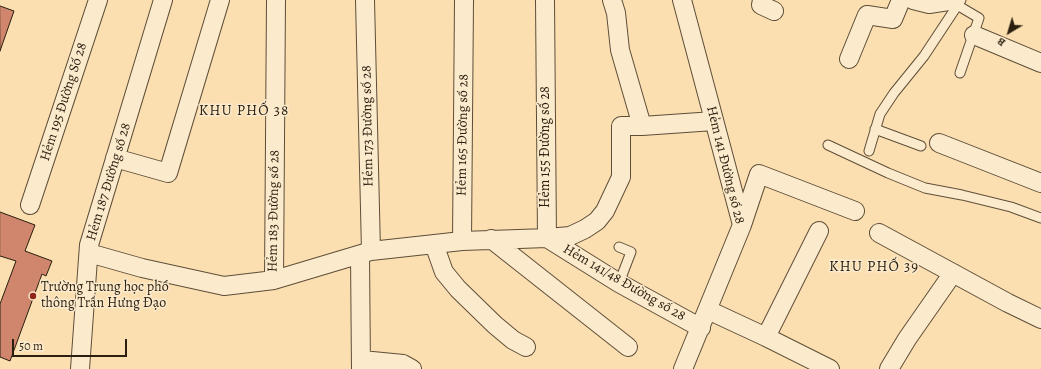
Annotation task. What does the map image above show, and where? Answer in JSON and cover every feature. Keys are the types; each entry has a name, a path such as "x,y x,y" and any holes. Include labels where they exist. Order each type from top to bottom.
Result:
{"street":[{"name":"Hẻm 195 Đường Số 28","path":"30,204 98,0"},
{"name":"Hẻm 187 Đường số 28","path":"80,369 89,245 163,0"},
{"path":"116,158 168,173 220,0"},
{"name":"Hẻm 183 Đường số 28","path":"89,253 142,268 224,286 274,280 276,0"},
{"name":"Hẻm 173 Đường số 28","path":"362,365 366,253 366,0"},
{"name":"Hẻm 165 Đường số 28","path":"462,241 464,0"},
{"name":"Hẻm 155 Đường số 28","path":"545,0 547,238"},
{"path":"612,0 616,12 620,50 642,126"},
{"name":"Hẻm 141 Đường số 28","path":"682,0 742,225 683,369"},
{"path":"849,59 867,15 893,19 902,0"},
{"path":"914,0 930,4 958,2"},
{"path":"974,35 1041,63"},
{"path":"274,280 366,253 462,241 570,236 597,221 604,211 620,177 621,126 714,121"},
{"path":"930,145 1041,183"},
{"path":"742,225 759,174 855,211"},
{"path":"766,337 819,232"},
{"path":"879,233 953,274 1041,319"},
{"name":"Hẻm 141/48 Đường số 28","path":"547,238 619,283 701,328"},
{"path":"491,239 628,347"},
{"path":"434,244 444,272 458,289 495,325 513,340 526,347"},
{"path":"894,367 907,339 953,274"},
{"path":"708,310 830,369"},
{"path":"362,365 402,364 412,369"}],"lane":[{"path":"869,151 880,114 894,93 924,56 958,2 979,18 960,73"},
{"path":"875,129 930,145"},
{"path":"828,145 888,173 926,188 1011,207 1041,218"},
{"path":"619,247 631,252 619,283"}],"building":[{"path":"0,6 14,11 0,51"},
{"path":"0,212 35,225 25,251 52,261 46,276 42,274 10,361 0,357 0,304 16,261 0,256"}],"place":[{"name":"Trường Trung học phổ thông Trần Hưng Đạo","path":"33,296"}],"district":[{"name":"KHU PHỐ 38","path":"244,111"},
{"name":"KHU PHỐ 39","path":"874,267"}]}
